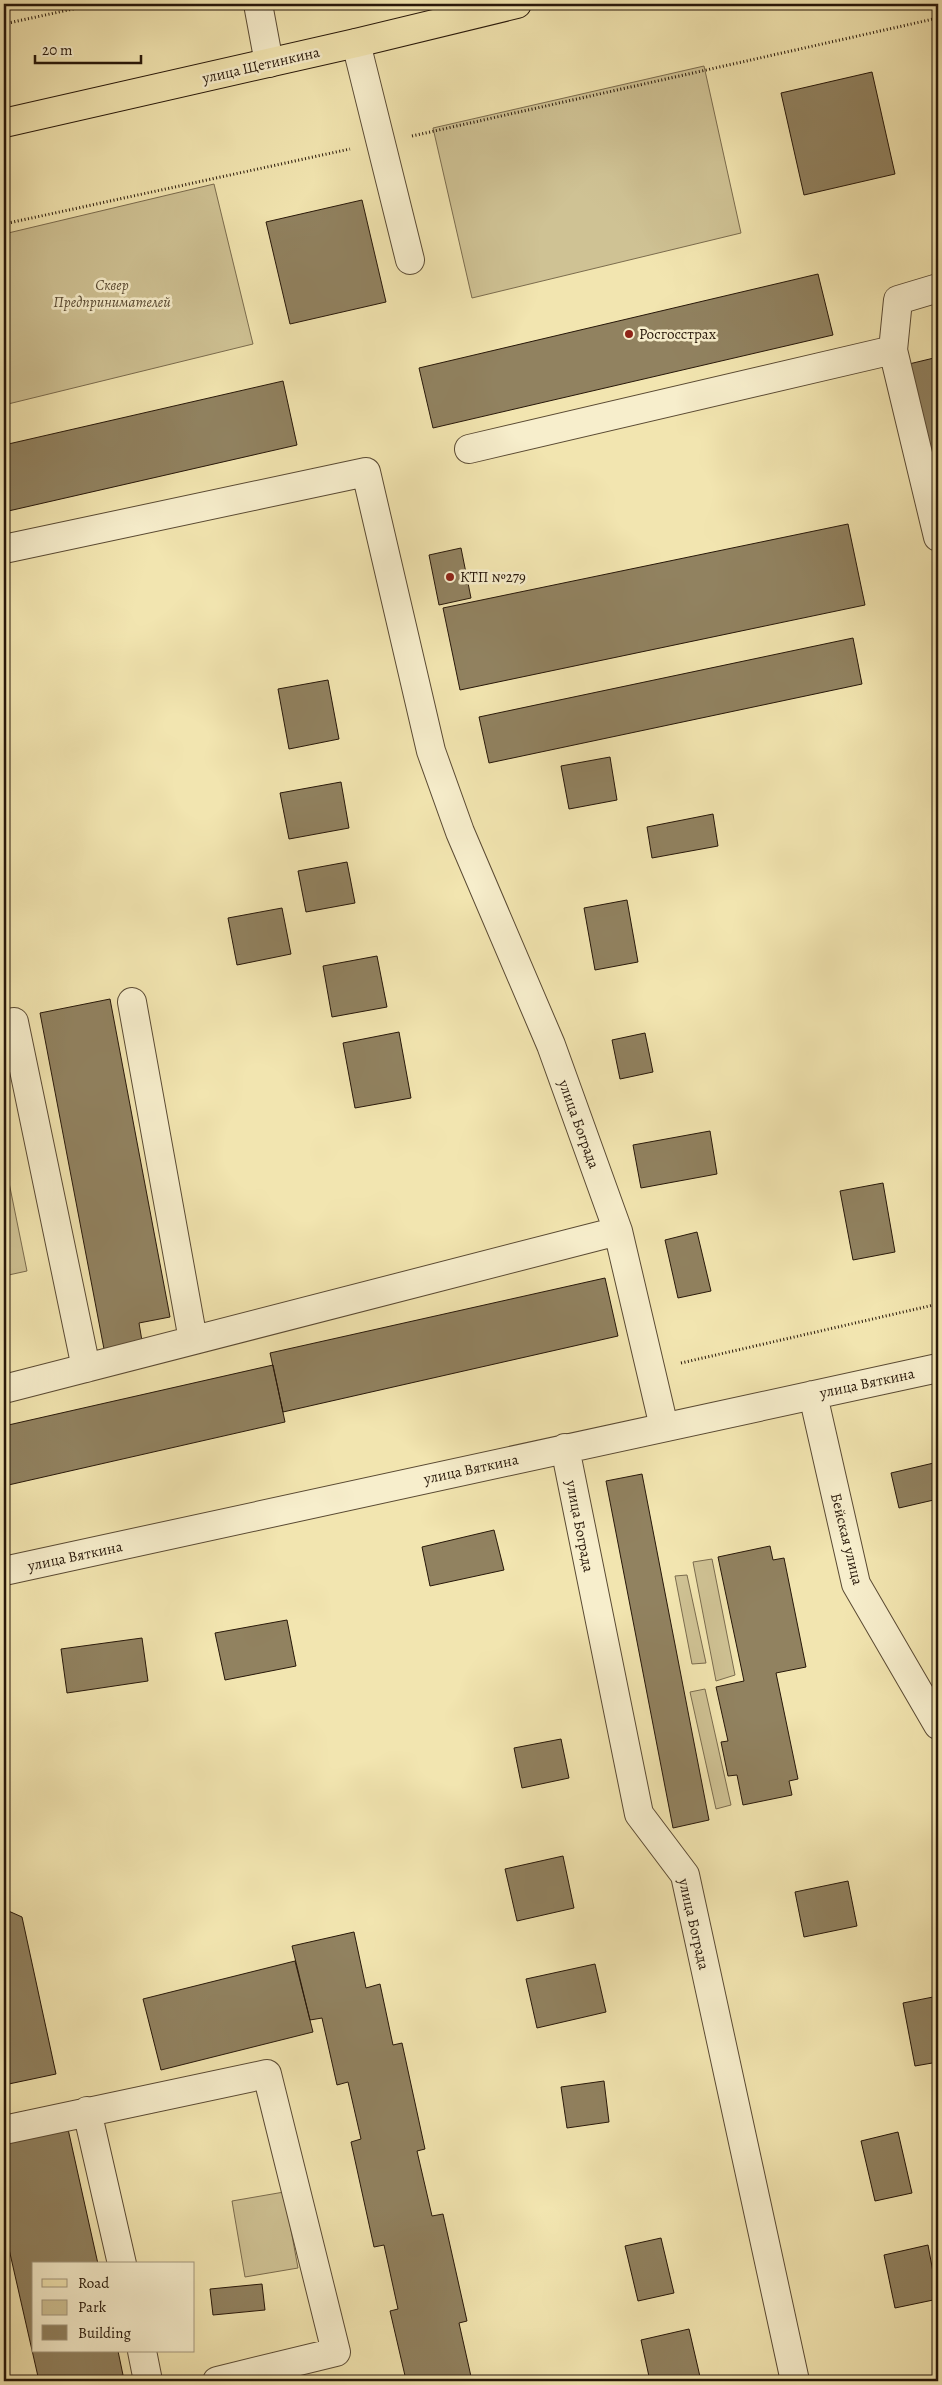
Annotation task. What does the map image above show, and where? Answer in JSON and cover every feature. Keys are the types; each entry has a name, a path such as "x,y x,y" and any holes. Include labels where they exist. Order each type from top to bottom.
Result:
{"main road":[{"name":"улица Щетинкина","path":"4,122 356,43 517,4"}],"street":[{"path":"258,4 269,63"},
{"path":"356,43 410,260"},
{"path":"938,288 898,300 893,350 938,538"},
{"path":"468,449 893,350"},
{"name":"улица Бограда","path":"4,549 366,472 431,751 460,832 551,1046 618,1231 664,1427"},
{"path":"132,1002 193,1340"},
{"path":"14,1022 86,1368"},
{"path":"4,1389 618,1231"},
{"name":"улица Вяткина","path":"4,1571 938,1368"},
{"name":"Бейская улица","path":"813,1395 856,1584 938,1725"},
{"name":"улица Бограда","path":"565,1448 639,1814 685,1875 795,2381"},
{"path":"4,2130 267,2074 336,2352 217,2381"},
{"path":"87,2111 122,2262"},
{"path":"142,2352 148,2381"}],"path":[{"path":"4,24 96,4"},
{"path":"935,4 938,10"},
{"path":"4,224 381,143 938,18"},
{"path":"651,1370 938,1304"}],"green space":[{"path":"704,66 741,233 472,298 433,128"},
{"name":"Сквер Предпринимателей","path":"214,184 253,344 4,405 4,234"},
{"path":"4,1158 27,1271 4,1276"},
{"path":"712,1559 735,1675 716,1681 693,1562"},
{"path":"687,1575 706,1663 692,1664 675,1576"},
{"path":"705,1689 731,1805 716,1809 690,1692"},
{"path":"284,2192 298,2268 245,2277 232,2201"}],"building":[{"path":"872,72 895,174 804,195 781,93"},
{"path":"362,200 386,302 290,324 266,222"},
{"path":"818,274 833,335 433,428 419,368"},
{"path":"938,357 938,482 909,364"},
{"path":"283,381 297,445 4,512 4,445"},
{"path":"848,524 865,605 460,690 443,608"},
{"name":"КТП №279","path":"461,548 471,598 439,605 429,555"},
{"path":"853,638 862,684 489,763 479,717"},
{"path":"328,680 339,739 289,749 278,689"},
{"path":"610,757 617,800 569,809 561,766"},
{"path":"341,782 349,828 289,839 280,793"},
{"path":"713,814 718,846 652,858 647,827"},
{"path":"347,862 355,903 306,912 298,871"},
{"path":"627,900 638,962 595,970 584,908"},
{"path":"282,908 291,954 237,965 228,918"},
{"path":"377,956 387,1007 332,1017 323,966"},
{"path":"110,999 170,1317 139,1323 142,1341 104,1349 40,1013"},
{"path":"399,1032 411,1098 355,1108 343,1043"},
{"path":"645,1033 653,1072 620,1079 612,1040"},
{"path":"710,1131 717,1174 641,1188 633,1145"},
{"path":"883,1183 895,1252 853,1260 840,1191"},
{"path":"697,1232 711,1291 678,1298 665,1240"},
{"path":"605,1278 618,1336 283,1412 270,1353"},
{"path":"273,1365 285,1422 4,1486 4,1426"},
{"path":"938,1462 938,1499 899,1508 891,1473"},
{"path":"642,1474 709,1820 673,1828 606,1481"},
{"path":"494,1530 504,1570 430,1586 422,1547"},
{"path":"770,1546 773,1560 784,1558 806,1667 776,1673 798,1779 789,1781 792,1795 743,1805 737,1775 728,1776 721,1742 728,1741 716,1687 744,1681 718,1557"},
{"path":"287,1620 296,1666 225,1680 215,1633"},
{"path":"142,1638 148,1681 67,1693 61,1649"},
{"path":"561,1739 569,1778 522,1788 514,1748"},
{"path":"563,1856 574,1908 517,1921 505,1869"},
{"path":"848,1881 857,1926 804,1937 795,1892"},
{"path":"4,1909 22,1917 56,2074 4,2085"},
{"path":"354,1932 366,1988 380,1984 393,2045 402,2043 425,2149 417,2151 432,2216 443,2214 467,2321 459,2323 472,2381 401,2381 406,2380 390,2311 398,2309 384,2245 374,2247 351,2142 361,2139 348,2082 337,2085 322,2018 310,2020 292,1946"},
{"path":"295,1961 313,2032 161,2070 143,1999"},
{"path":"595,1964 606,2012 537,2028 526,1979"},
{"path":"938,1996 938,2062 915,2066 903,2003"},
{"path":"604,2081 609,2122 567,2128 561,2087"},
{"path":"68,2129 98,2262 32,2262 32,2350 4,2227 4,2144"},
{"path":"898,2132 912,2193 875,2201 861,2141"},
{"path":"661,2238 674,2293 638,2301 625,2246"},
{"path":"928,2245 938,2299 895,2308 884,2255"},
{"path":"262,2284 265,2310 213,2315 210,2289"},
{"path":"689,2329 701,2381 650,2381 641,2340"},
{"path":"32,2352 118,2352 123,2375 97,2381 39,2381"}],"place":[{"name":"Росгосстрах","path":"629,334"},
{"name":"КТП №279","path":"450,577"}]}
